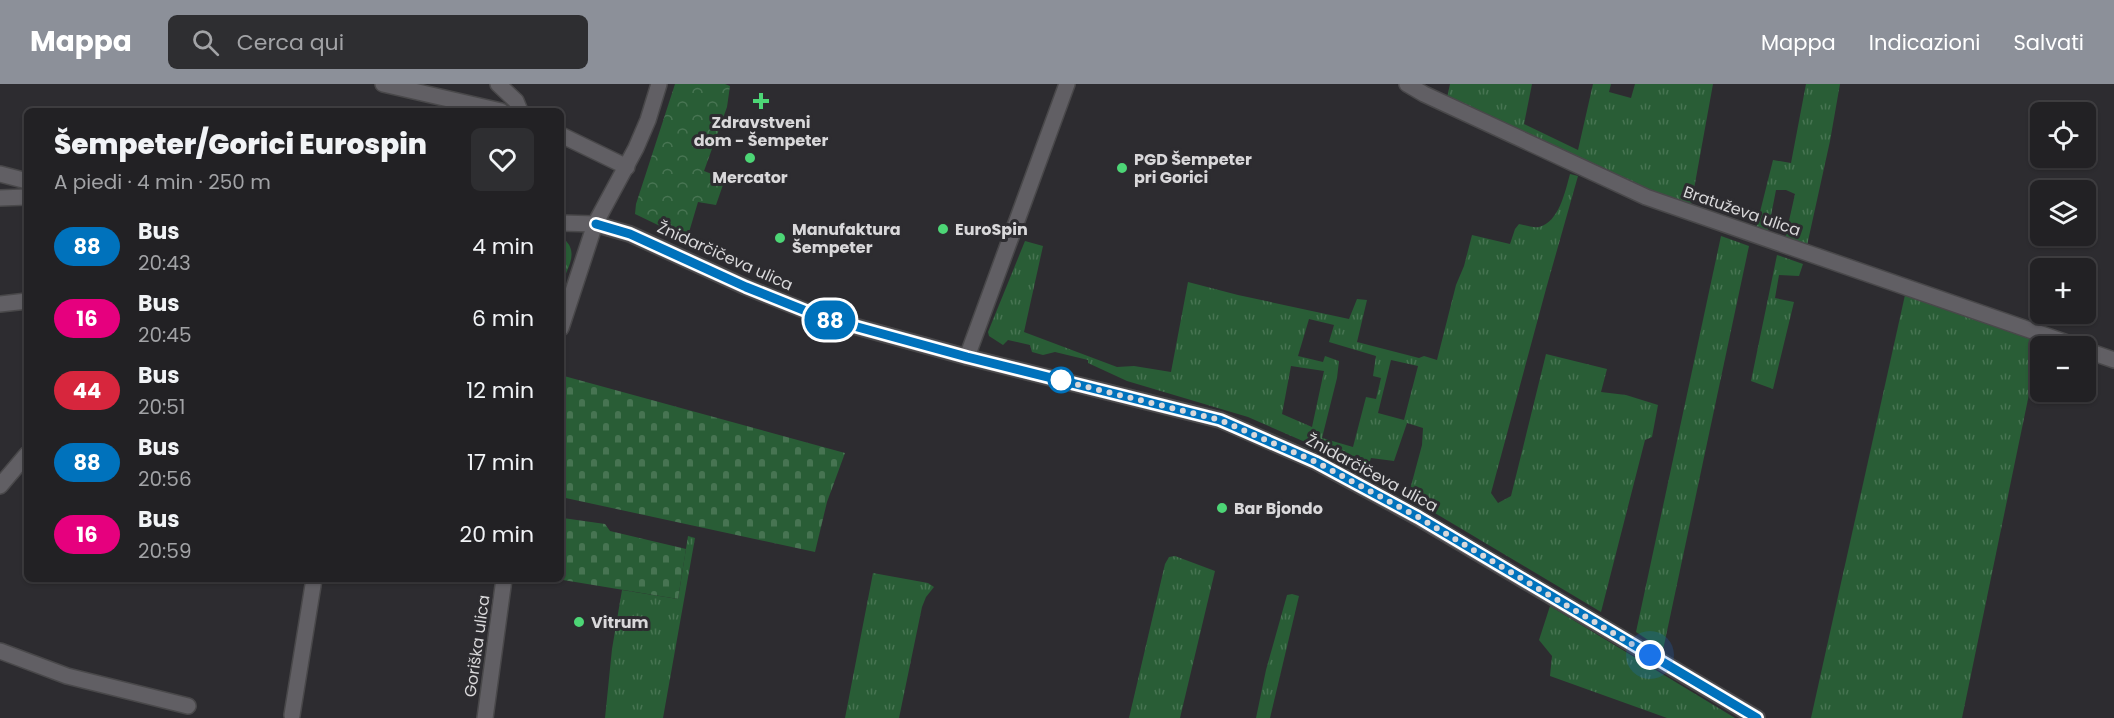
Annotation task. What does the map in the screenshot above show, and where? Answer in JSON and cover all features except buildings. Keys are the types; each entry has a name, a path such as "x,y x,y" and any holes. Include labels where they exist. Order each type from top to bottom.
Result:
{"street":[{"path":"383,84 488,108"},
{"path":"498,84 516,101 519,108"},
{"path":"564,319 596,224 648,120 659,84"},
{"name":"Bratuževa ulica","path":"1407,84 1646,197 2047,336"},
{"path":"967,357 1064,85"},
{"path":"564,136 627,166"},
{"path":"0,174 24,181"},
{"path":"0,198 24,197"},
{"name":"Žnidarčičeva ulica","path":"564,223 596,224 630,234 746,287 821,317 967,357 1220,420 1316,462 1418,517 1757,718"},
{"path":"0,304 24,301"},
{"path":"2096,354 2114,360"},
{"path":"0,486 24,458"},
{"path":"292,716 314,582"},
{"name":"Goriška ulica","path":"485,718 504,582"},
{"path":"0,651 67,676 188,706"}],"green space":[{"path":"675,84 725,84 730,86 727,107 704,171 725,179 716,205 698,202 687,239 635,214 636,204"},
{"path":"1450,84 1532,84 1524,124 1578,150 1593,84 1611,84 1609,92 1631,98 1635,84 1713,84 1690,211 1447,98"},
{"path":"1806,84 1840,84 1806,250 1784,243 1795,194 1786,190 1776,190 1767,236 1755,232 1773,160 1791,163"},
{"path":"1570,174 1578,176 1491,493 1498,503 1511,496 1546,354 1607,369 1601,392 1626,395 1658,405 1652,437 1645,440 1601,612 1408,497 1422,445 1423,428 1407,423 1394,461 1371,458 1368,467 1362,471 1312,445 1248,417 1127,381 1088,363 1088,360 1055,352 1043,355 1032,352 1030,345 1008,340 1003,345 989,336 988,332 1025,241 1043,246 1024,332 1117,367 1134,366 1171,372 1188,282 1349,319 1357,299 1367,300 1357,342 1419,358 1424,356 1437,360 1456,285 1464,266 1472,235 1510,244 1519,224 1539,227 1546,224 1552,219 1560,205","holes":["1309,319 1334,325 1329,342 1376,356 1373,376 1381,378 1376,399 1366,397 1353,447 1322,438 1339,361 1325,356 1323,362 1298,356","1391,360 1418,366 1404,420 1378,413","1291,366 1324,371 1312,427 1282,414"]},
{"path":"1721,236 1749,246 1663,650 1636,632"},
{"path":"564,240 571,250 569,267 564,278"},
{"path":"1777,255 1803,264 1799,276 1779,275 1775,298 1794,302 1773,389 1751,381"},
{"path":"1905,295 2030,338 2030,389 1962,718 1811,718"},
{"path":"564,376 845,453 827,502 815,552 564,498"},
{"path":"564,518 605,524 610,531 686,549 678,599 564,580"},
{"path":"688,536 695,538 663,718 605,718 612,649 622,590 678,599"},
{"path":"1175,556 1215,571 1180,718 1129,718 1165,564 1169,557"},
{"path":"873,573 928,583 934,587 922,607 899,718 845,718"},
{"path":"1287,595 1299,596 1270,718 1256,718 1266,670"},
{"path":"1550,606 1735,718 1667,718 1550,676 1552,656 1539,640"}],"bus line":[{"name":"88","path":"596,224 630,234 746,287 821,317 967,357 1220,420 1316,462 1418,517 1757,718"}],"place":[{"name":"Zdravstveni dom - Šempeter","path":"761,101"},
{"name":"Mercator","path":"750,158"},
{"name":"PGD Šempeter pri Gorici","path":"1122,168"},
{"name":"EuroSpin","path":"943,229"},
{"name":"Manufaktura Šempeter","path":"780,238"},
{"name":"Bar Bjondo","path":"1222,508"},
{"name":"Vitrum","path":"579,622"}],"route":[{"path":"1061,380 1059,380 1220,420 1316,462 1418,517 1650,655"}]}
